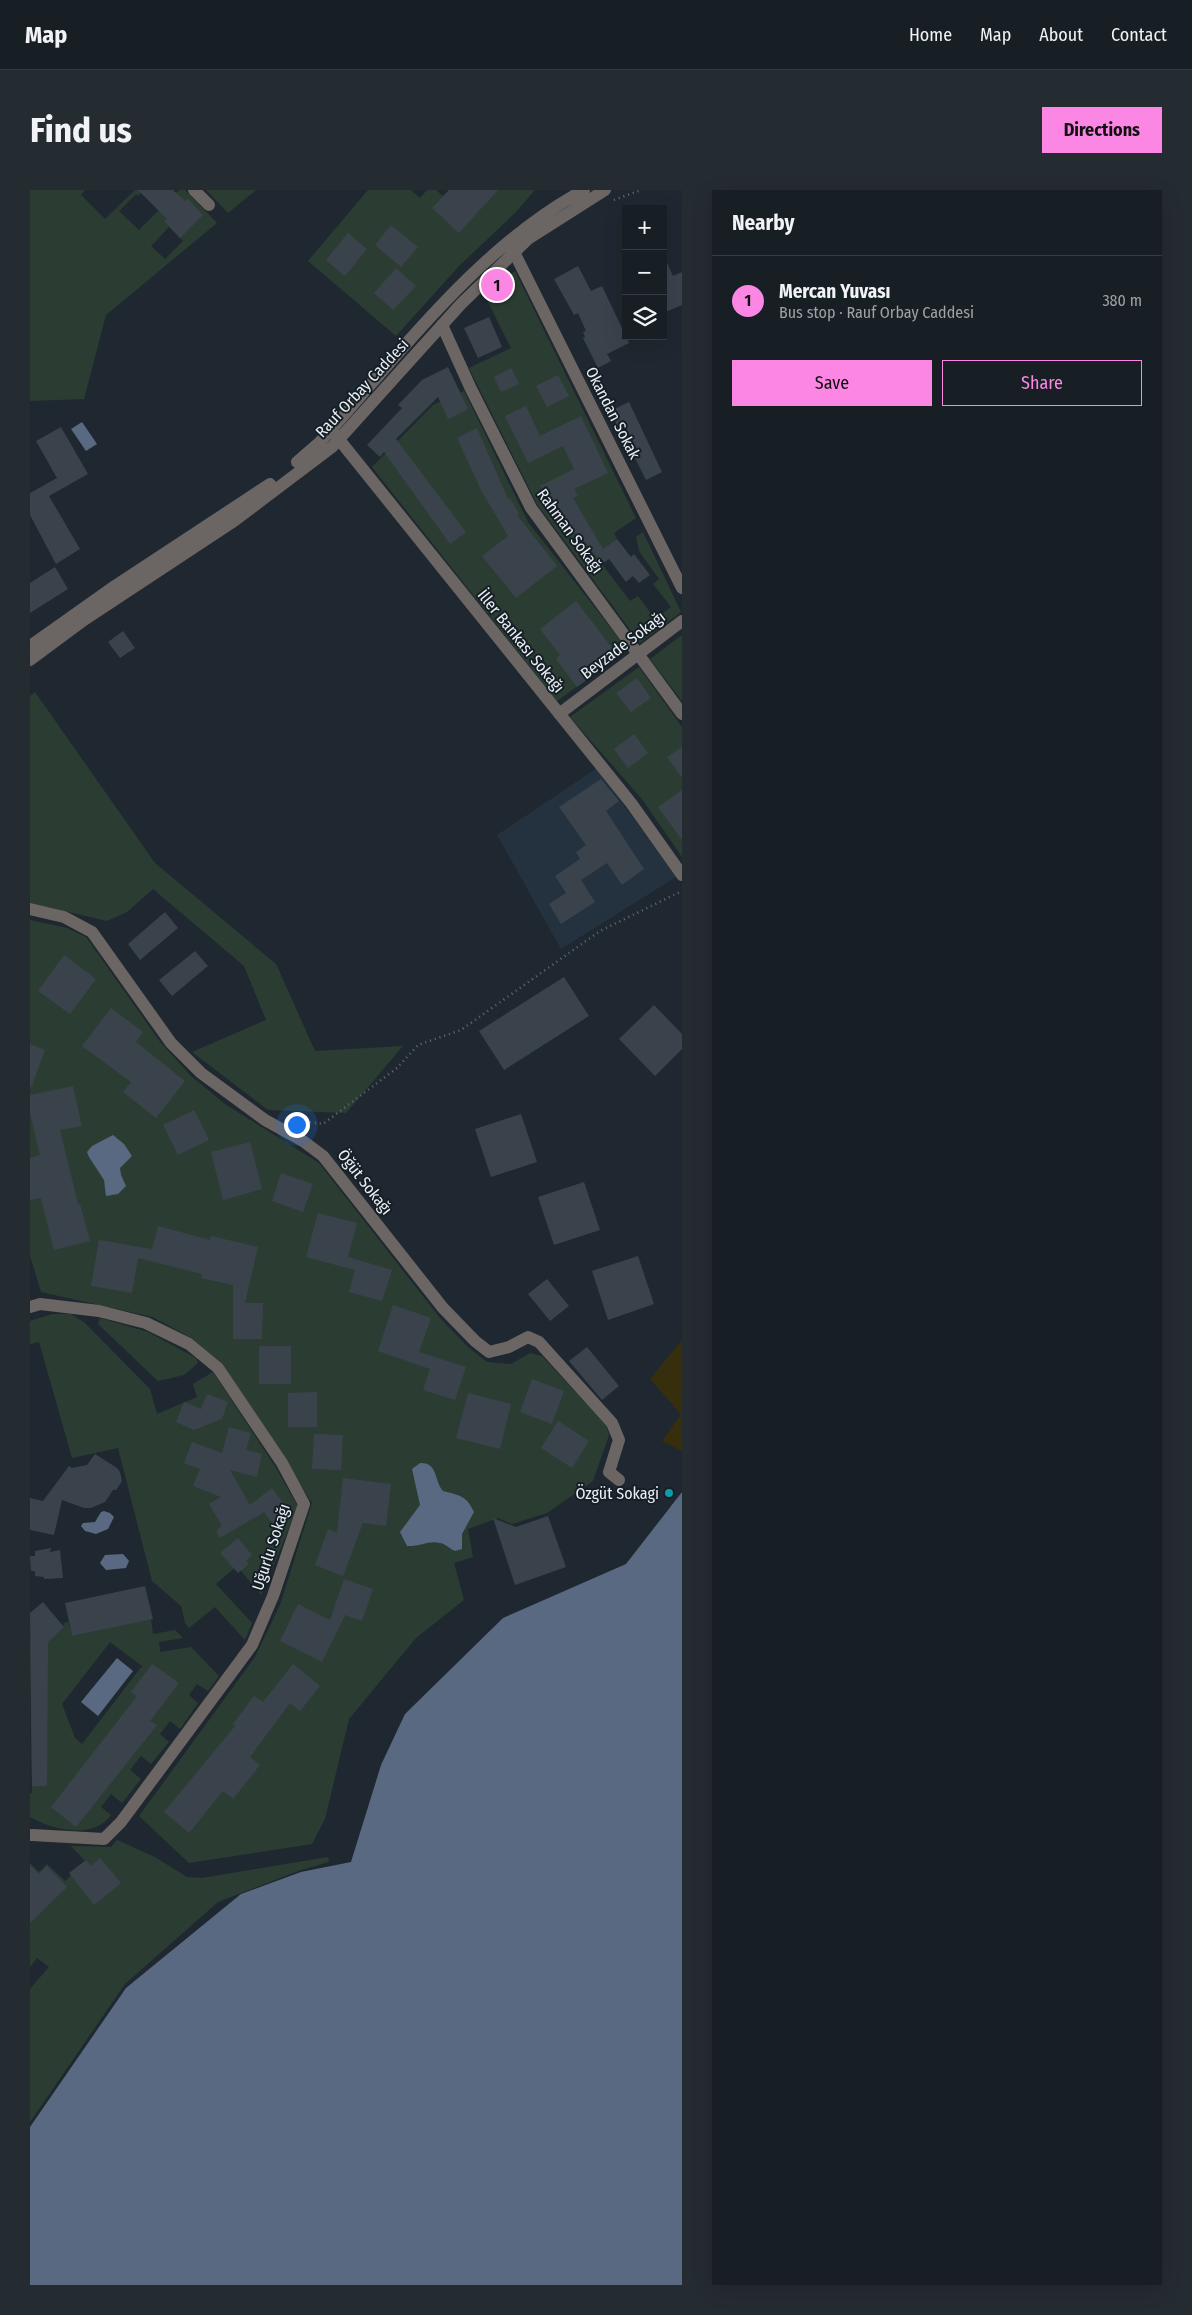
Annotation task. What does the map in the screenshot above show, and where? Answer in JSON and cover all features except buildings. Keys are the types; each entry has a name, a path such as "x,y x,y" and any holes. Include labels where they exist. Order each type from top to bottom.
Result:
{"street":[{"path":"194,190 209,205"},
{"name":"Rauf Orbay Caddesi","path":"30,646 115,586 280,478 335,435 464,282 547,212 584,190"},
{"name":"Rauf Orbay Caddesi","path":"30,660 84,620 234,520 335,435 514,252 550,223 606,196"},
{"name":"Okandan Sokak","path":"514,252 682,588"},
{"name":"Rahman Sokağı","path":"442,325 470,389 531,508 682,714"},
{"name":"İller Bankası Sokağı","path":"335,435 631,803 682,874"},
{"name":"Beyzade Sokağı","path":"559,714 682,620"},
{"name":"Öğüt Sokağı","path":"30,909 64,917 92,932 171,1043 201,1073 265,1120 303,1141 324,1156 443,1308 475,1341 489,1352 509,1348 528,1337 539,1342 612,1422 619,1440 609,1472 619,1480"},
{"name":"Uğurlu Sokağı","path":"30,1308 40,1304 100,1311 146,1323 189,1344 218,1368 282,1463 304,1504 273,1596 252,1645 121,1822 104,1839 31,1835"}],"path":[{"path":"606,196 641,190"},
{"path":"286,1119 323,1124 397,1068 418,1045 461,1030 600,931 682,891"},
{"path":"672,1505 682,1514"}],"shaded area":[{"path":"82,422 97,444 86,451 71,429"},
{"path":"597,768 676,877 561,949 497,835"},
{"path":"113,1135 124,1144 132,1156 120,1168 126,1186 118,1194 106,1196 104,1180 87,1152 92,1146"},
{"path":"420,1463 426,1464 433,1469 443,1491 465,1499 474,1512 462,1534 462,1549 455,1551 444,1544 436,1542 407,1546 400,1532 420,1505 412,1469"},
{"path":"682,1492 682,2285 30,2285 30,2127 126,1988 241,1894 301,1872 351,1862 381,1765 405,1714 503,1618 626,1564"},
{"path":"104,1511 114,1517 108,1529 96,1534 85,1531 81,1526 83,1523 95,1522 101,1512"},
{"path":"123,1554 129,1561 126,1568 106,1570 100,1563 105,1555"},
{"path":"117,1658 133,1671 98,1716 81,1702"}],"green space":[{"path":"30,190 85,190 81,195 105,219 135,190 144,190 138,196 136,194 119,211 139,230 179,190 185,190 217,223 106,315 84,399 30,401","holes":["169,227 183,241 165,259 151,246"]},
{"path":"206,190 256,190 228,213"},
{"path":"368,190 411,190 420,198 427,190 436,190 443,196 449,190 535,190 516,212 459,266 396,336 308,261"},
{"path":"515,271 636,518 614,533 617,539 595,555 630,601 638,596 655,619 671,607 653,584 659,579 639,551 636,537 643,532 681,612 640,643 537,504 469,368 511,348 485,296"},
{"path":"464,391 528,522 628,650 557,701 372,467 433,405"},
{"path":"682,635 682,701 650,659"},
{"path":"639,667 682,727 682,857 642,799 570,717"},
{"path":"35,692 155,863 276,964 315,1051 403,1046 346,1113 268,1110 192,1052 266,1020 244,966 153,889 127,912 107,921 30,903 30,696"},
{"path":"30,920 67,928 86,937 161,1043 191,1076 225,1104 319,1163 440,1318 468,1347 487,1362 511,1364 530,1353 542,1356 606,1425 609,1435 593,1481 547,1513 512,1524 498,1518 468,1529 473,1557 454,1563 464,1600 416,1638 349,1719 325,1819 312,1844 189,1863 139,1816 255,1657 280,1605 312,1503 223,1367 193,1339 153,1317 41,1292 30,1256"},
{"path":"52,1314 71,1314 85,1323 150,1389 157,1414 197,1397 193,1384 213,1372 276,1468 298,1507 261,1595 237,1566 216,1584 252,1623 245,1640 215,1607 189,1628 185,1623 181,1606 152,1581 118,1448 72,1458 39,1342 30,1344 30,1321"},
{"path":"100,1318 148,1332 196,1358 198,1363 184,1375 158,1381 98,1324"},
{"path":"151,1619 153,1634 175,1630 183,1638 159,1642 160,1652 191,1647 219,1676 208,1691 197,1684 189,1695 198,1703 180,1729 170,1721 160,1734 169,1742 151,1764 141,1756 130,1770 141,1779 122,1803 111,1794 101,1807 111,1815 94,1828 84,1830 61,1829 30,1817 30,1793 32,1793 30,1642 38,1650 65,1626 63,1624 68,1621 72,1636","holes":["110,1642 142,1666 82,1744 75,1738 62,1704"]},
{"path":"117,1840 155,1857 187,1877 202,1878 328,1857 329,1862 301,1870 218,1902 125,1984 30,2122 30,1989 49,1967 37,1958 30,1967 30,1863 39,1872 47,1864 65,1881 86,1862 71,1846 111,1847"}],"sand":[{"path":"682,1340 682,1451 662,1441 681,1414 650,1379"}],"place":[{"name":"Mercan Yuvası","path":"497,285"},
{"name":"Özgüt Sokagi","path":"669,1493"}]}
